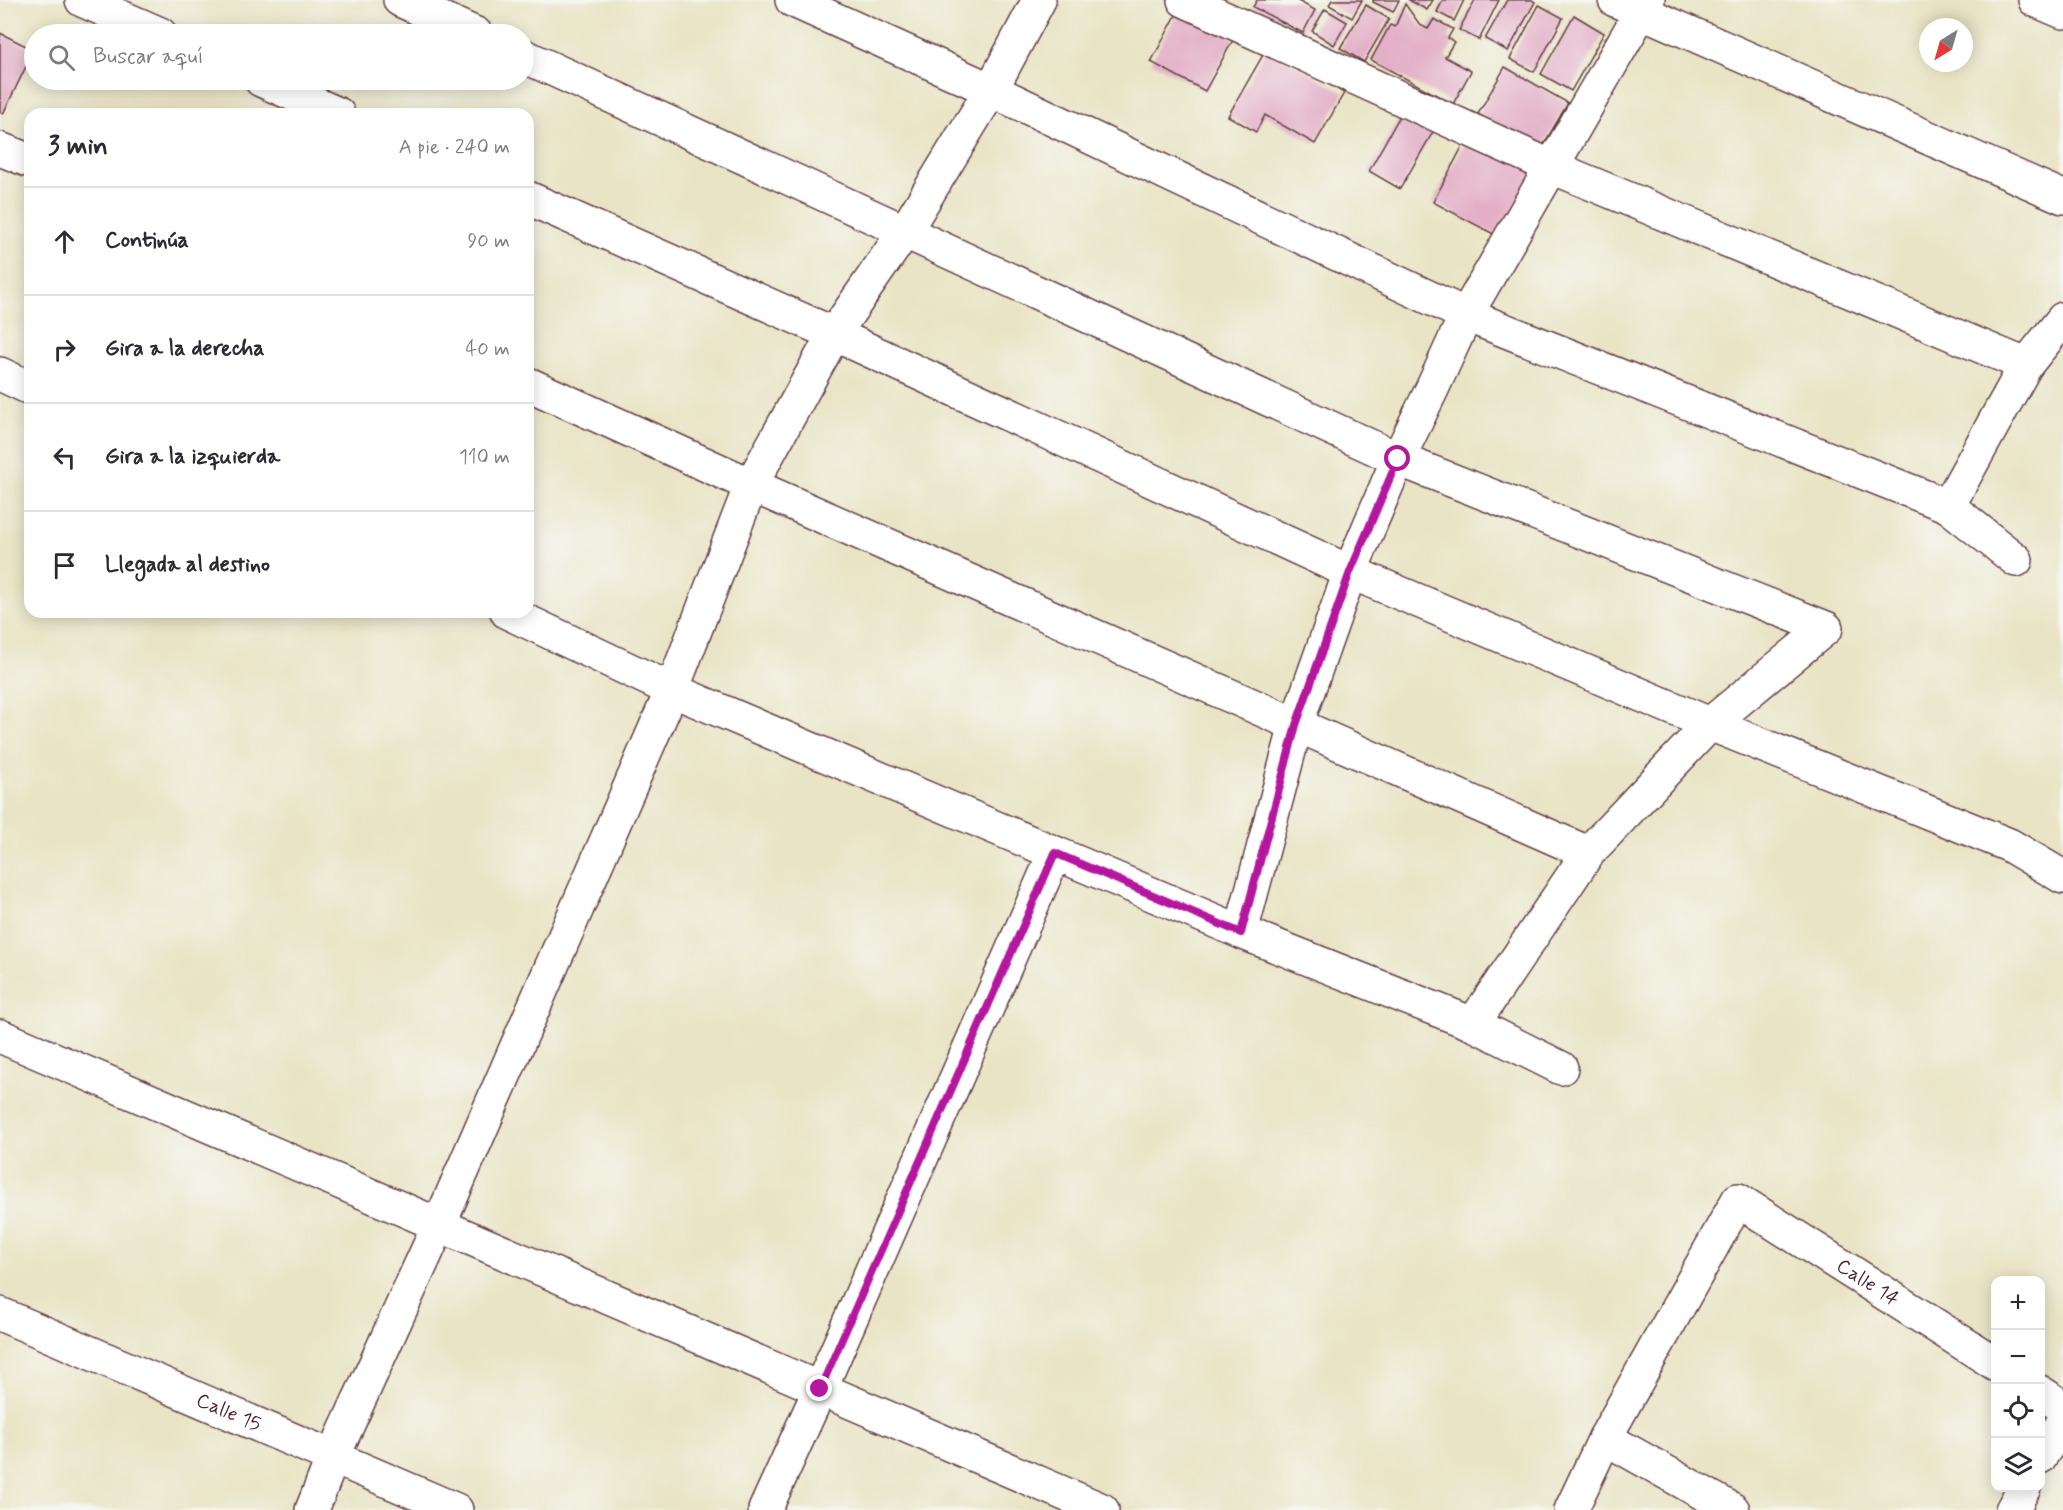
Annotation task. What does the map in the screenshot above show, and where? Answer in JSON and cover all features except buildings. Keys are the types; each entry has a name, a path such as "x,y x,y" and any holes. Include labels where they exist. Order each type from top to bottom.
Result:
{"street":[{"path":"82,0 137,24"},
{"path":"400,0 454,24"},
{"path":"792,0 991,90 1466,315 1948,506 2016,560"},
{"path":"312,1510 333,1457 439,1225 672,690 751,485 834,334 904,231 991,90 1040,0"},
{"path":"1184,0 1552,167 2026,365"},
{"path":"2035,0 2063,12"},
{"path":"1241,933 1296,725 1350,572 1398,459 1466,315 1552,167 1634,4 2063,197"},
{"path":"534,61 1398,459 1826,628 1710,724 1588,853 1473,1024"},
{"path":"284,90 324,108"},
{"path":"0,149 24,159"},
{"path":"534,201 834,334 1350,572 1710,724 2009,845 2063,877"},
{"path":"1948,506 2026,365 2063,319"},
{"path":"0,374 24,385"},
{"path":"534,387 751,485 1588,853"},
{"path":"520,618 672,690 1241,933 1473,1024 1561,1068"},
{"path":"765,1510 1055,853"},
{"path":"0,1036 1102,1510"},
{"name":"Calle 14","path":"1605,1438 1738,1200 1991,1361"},
{"name":"Calle 15","path":"0,1314 456,1510"},
{"path":"2045,1395 2063,1407"},
{"path":"1570,1510 1605,1438 1733,1510"},
{"path":"2012,1510 2022,1492"}],"route":[{"path":"820,1389 1055,853 1241,933 1296,725 1350,572 1398,459"}]}
